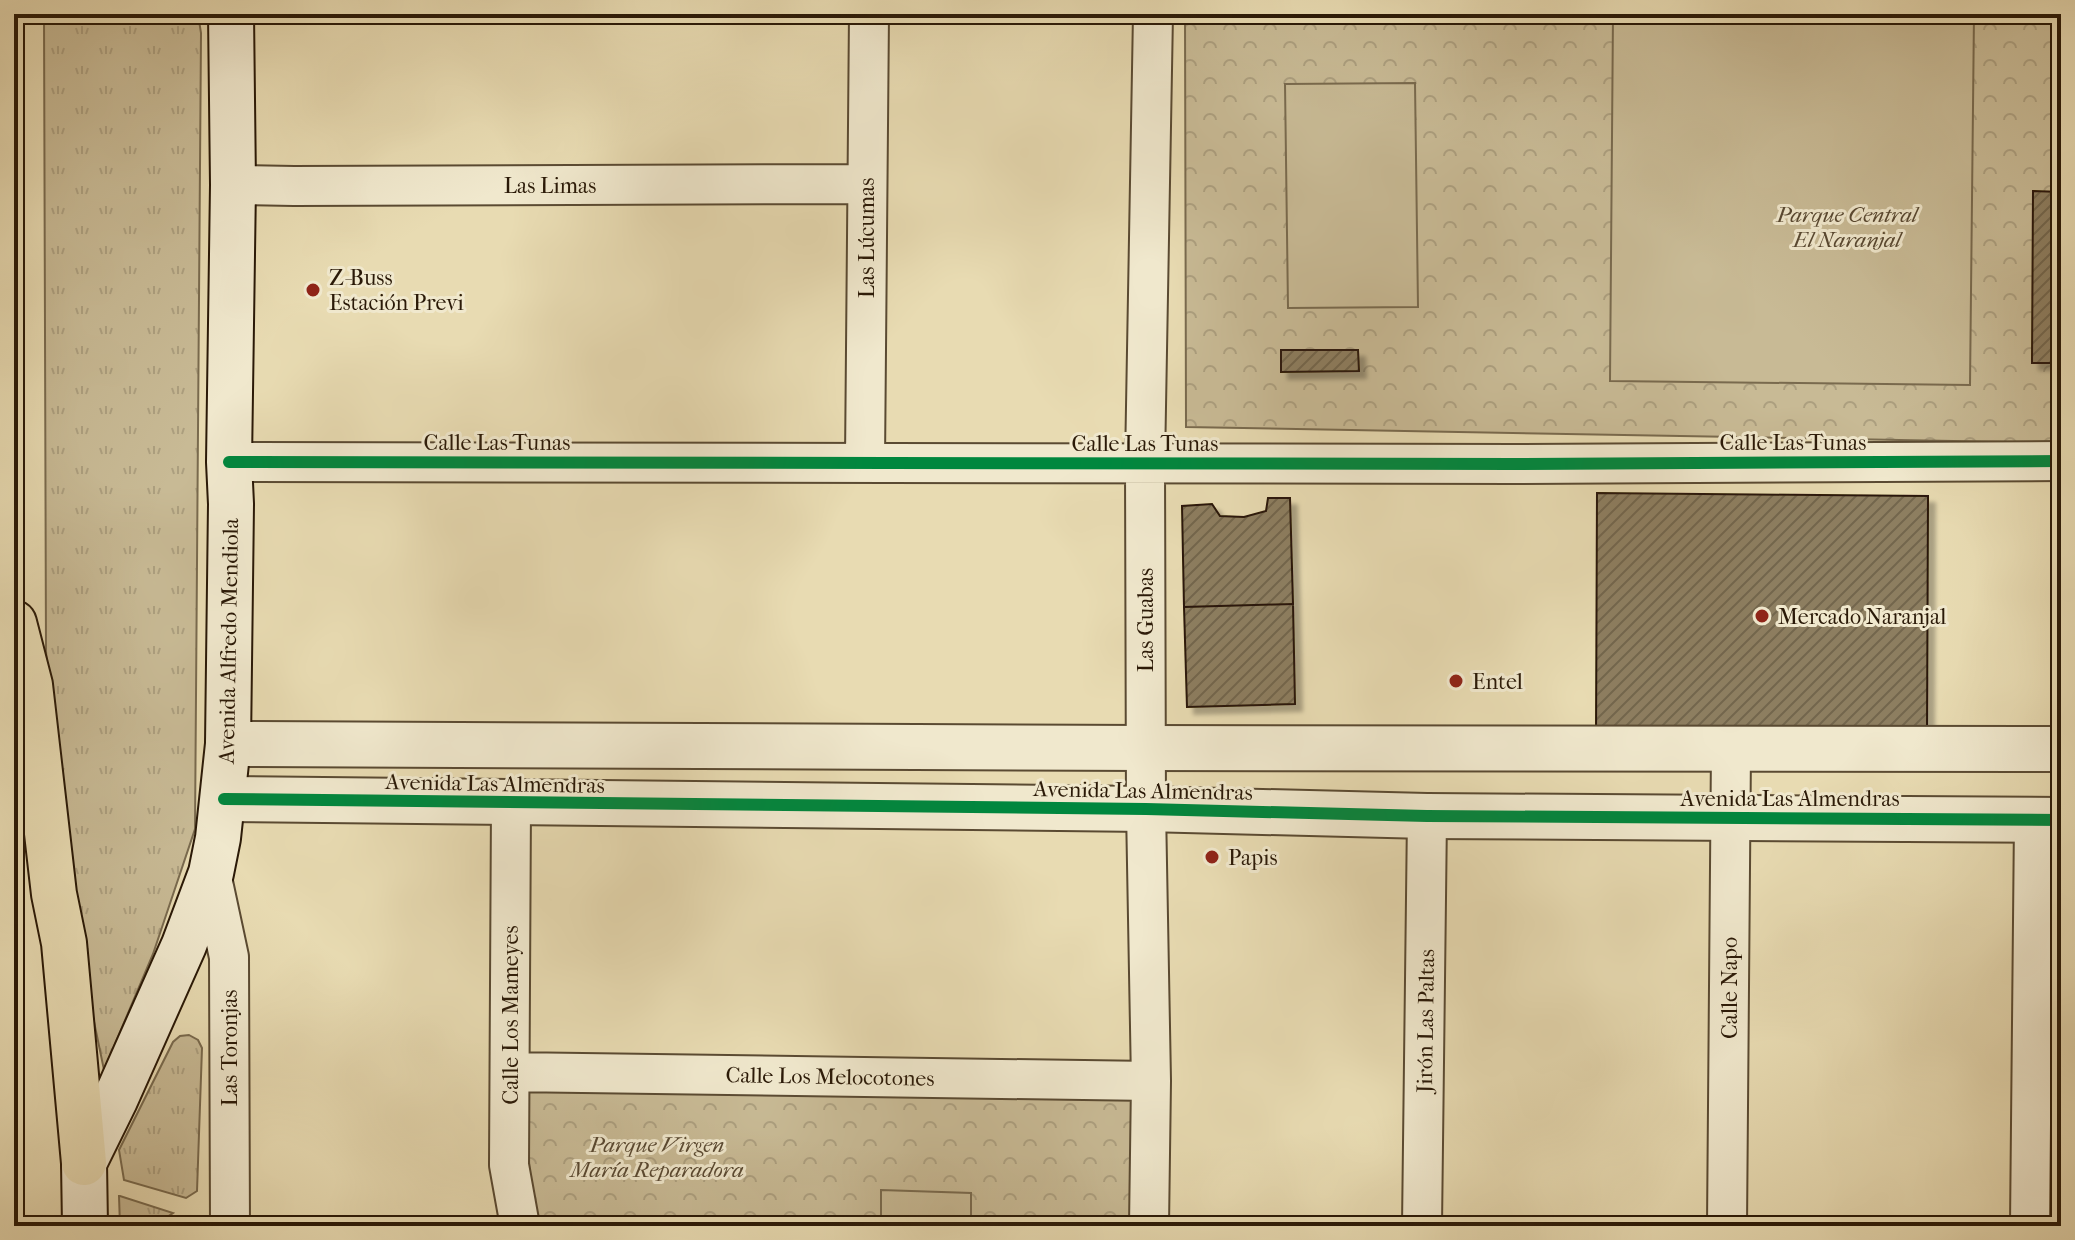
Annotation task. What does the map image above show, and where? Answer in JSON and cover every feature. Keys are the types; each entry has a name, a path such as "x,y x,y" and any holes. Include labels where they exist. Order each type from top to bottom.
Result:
{"highway":[{"path":"14,623 30,685 54,894 64,943 84,1163"}],"street":[{"name":"Las Lúcumas","path":"865,461 869,14"},
{"name":"Las Guabas","path":"1149,1226 1151,1081 1145,748 1145,463 1153,14"},
{"name":"Avenida Alfredo Mendiola","path":"85,1226 84,1163 184,945 211,873 224,799 228,744 231,520 233,185 230,19"},
{"name":"Las Limas","path":"233,185 867,184"},
{"name":"Calle Las Tunas","path":"229,462 1545,464 2061,461"},
{"name":"Avenida Las Almendras","path":"228,744 2061,749"},
{"name":"Calle Napo","path":"1727,1226 1731,749"},
{"name":"Avenida Las Almendras","path":"224,799 1146,809 1427,816 2048,820"},
{"name":"Calle Los Mameyes","path":"511,804 509,1165 520,1226"},
{"name":"Jirón Las Paltas","path":"1422,1226 1427,816"},
{"path":"2030,1226 2046,1091 2048,820"},
{"name":"Las Toronjas","path":"211,873 229,957 230,1226"},
{"name":"Calle Los Melocotones","path":"510,1072 1151,1081"}],"green space":[{"path":"44,14 198,14 201,33 195,829 153,954 104,1070 62,867 46,651"},
{"name":"Parque Central El Naranjal","path":"1185,14 2061,14 2061,443 1186,427"},
{"path":"1613,14 1974,14 1970,385 1610,381"},
{"path":"1415,83 1418,307 1288,308 1285,84"},
{"path":"189,1035 198,1040 202,1048 197,1191 186,1198 124,1180 119,1150 173,1042 180,1036"},
{"name":"Parque Virgen María Reparadora","path":"528,1084 1136,1094 1135,1226 530,1226"},
{"path":"881,1190 971,1193 971,1226 881,1226"},
{"path":"119,1196 173,1213 154,1226 120,1226"}],"building":[{"path":"2033,191 2061,192 2061,363 2032,363"},
{"path":"1281,350 1358,350 1359,371 1281,372"},
{"name":"Mercado Naranjal","path":"1597,493 1928,496 1927,735 1596,736"},
{"path":"1268,498 1290,498 1293,604 1184,607 1182,506 1212,504 1220,516 1244,517 1266,511"},
{"path":"1293,604 1295,704 1187,707 1184,607"}],"cycle path":[{"path":"229,462 1514,464 2061,461"},
{"path":"224,799 1146,809 1427,816 2061,820"}],"place":[{"name":"Z-Buss Estación Previ","path":"313,290"},
{"name":"Mercado Naranjal","path":"1762,616"},
{"name":"Entel","path":"1456,681"},
{"name":"Papis","path":"1212,857"}]}
